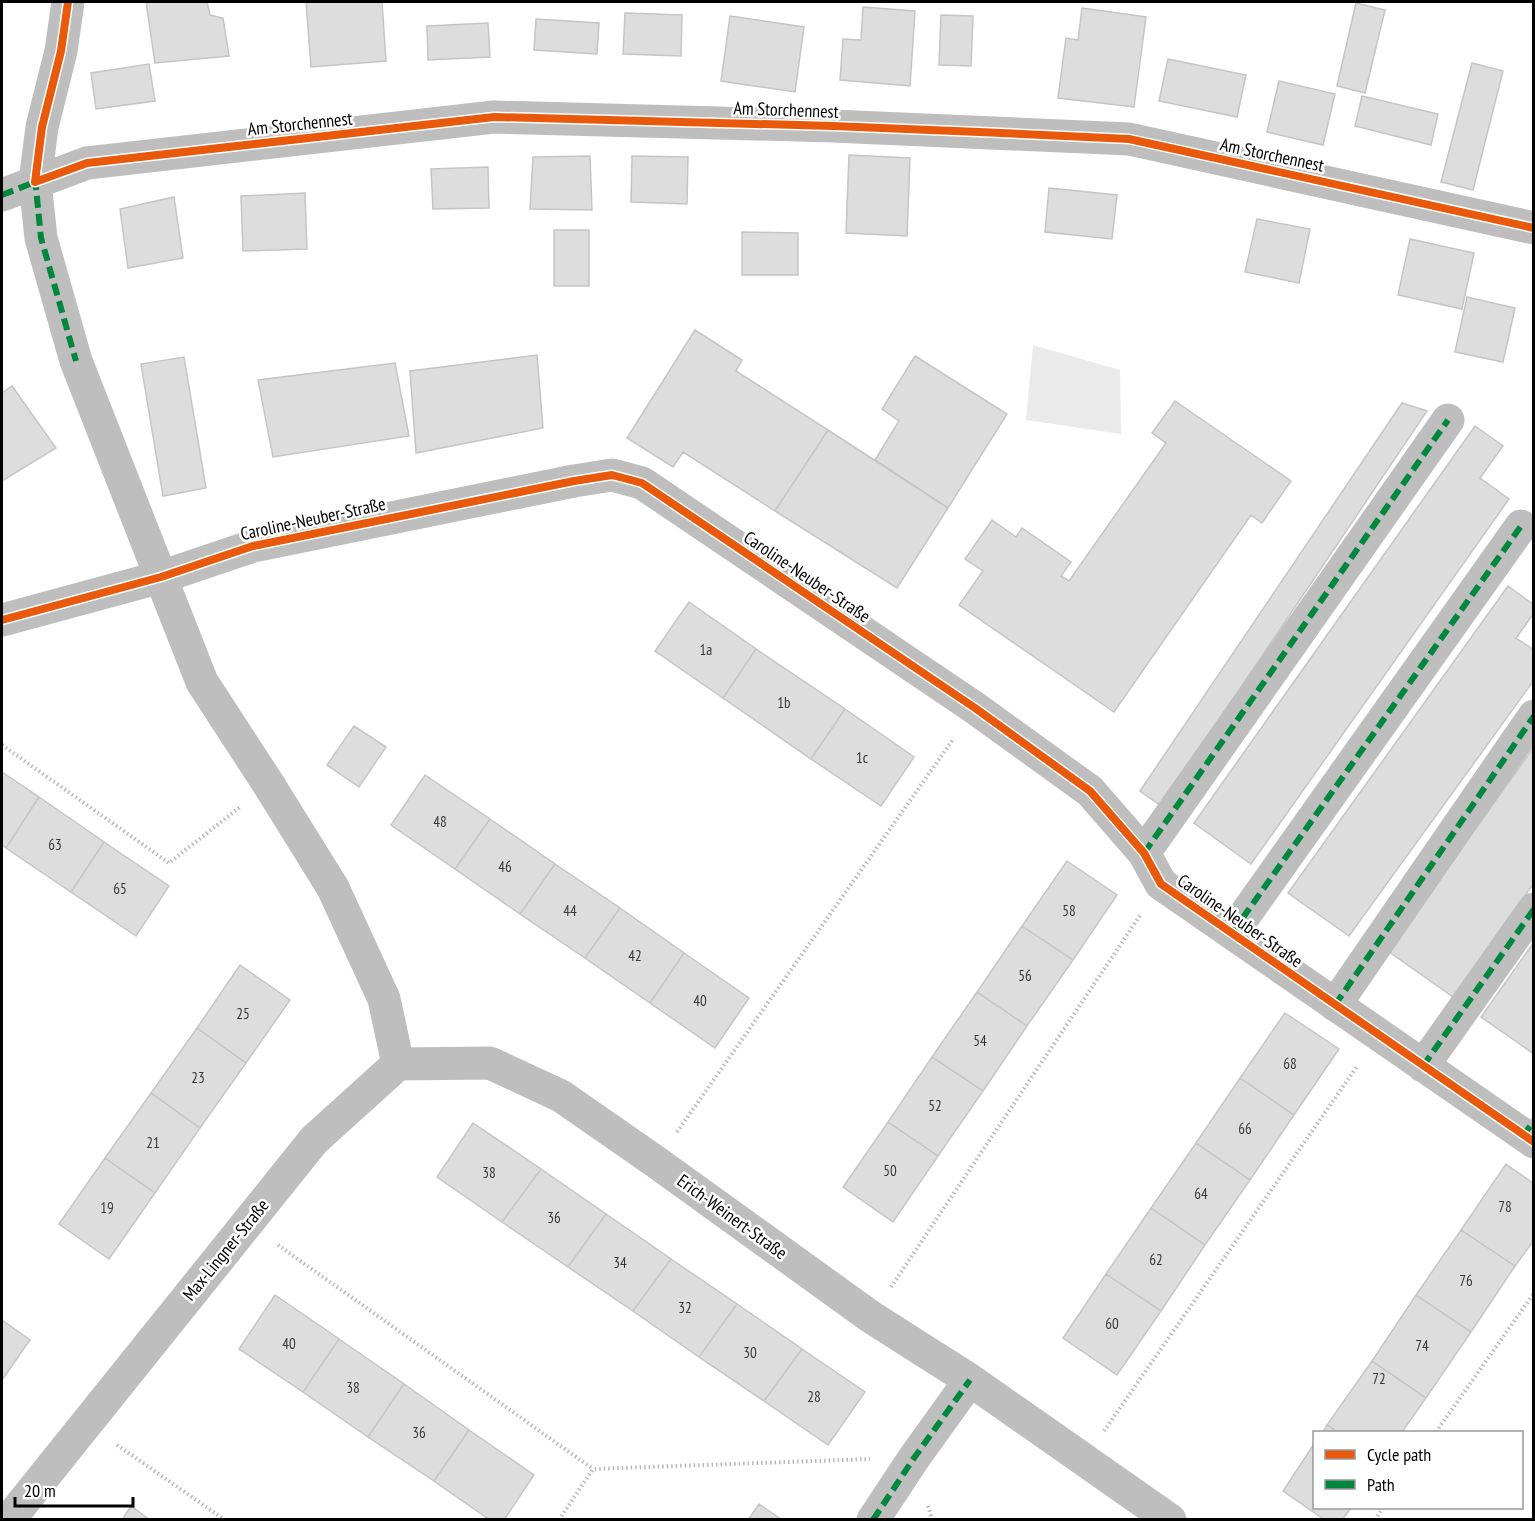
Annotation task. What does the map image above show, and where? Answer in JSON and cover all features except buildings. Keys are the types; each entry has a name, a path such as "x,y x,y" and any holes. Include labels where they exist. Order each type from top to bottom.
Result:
{"street":[{"path":"68,2 61,51 42,127 35,182 41,238 76,361 202,682 269,784 333,888 384,999 398,1064"},
{"name":"Am Storchennest","path":"2,195 87,163 494,117 833,126 1129,139 1533,228"},
{"path":"1144,853 1448,420"},
{"name":"Caroline-Neuber-Straße","path":"161,577 252,546 562,483 612,475 642,483 975,708 1090,791 1144,853 1161,884 1423,1066 1530,1133"},
{"path":"1232,933 1521,526"},
{"path":"2,620 161,577"},
{"path":"1335,1005 1533,717"},
{"path":"1423,1066 1533,909"},
{"name":"Erich-Weinert-Straße","path":"398,1064 490,1063 561,1096 871,1317 970,1380 1170,1520"},
{"name":"Max-Lingner-Straße","path":"9,1520 314,1140 398,1064"},
{"path":"873,1520 970,1380"}],"path":[{"path":"656,1162 975,708"},
{"path":"2,745 170,863 269,784"},
{"path":"871,1317 1161,884"},
{"path":"1083,1460 1379,1035"},
{"path":"247,1223 593,1468 914,1458 932,1520"},
{"path":"1437,1431 1533,1293"},
{"path":"86,1423 225,1520"},
{"path":"559,1520 593,1468"}],"shaded area":[{"path":"1033,345 1120,370 1121,434 1026,420"}],"marked path":[{"path":"35,178 41,238 76,361"},
{"path":"2,195 40,180"},
{"path":"1144,853 1448,420"},
{"path":"1232,933 1521,526"},
{"path":"1335,1005 1534,716"},
{"path":"1423,1066 1534,909"},
{"path":"1523,1136 1534,1121"},
{"path":"873,1520 970,1380"}],"cycle path":[{"path":"68,2 61,51 42,127 35,182 87,163 494,117 833,126 1129,139 1534,228"},
{"path":"2,620 161,577 253,546 574,481 612,475 642,483 975,708 1090,791 1144,853 1161,884 1534,1142"}]}
